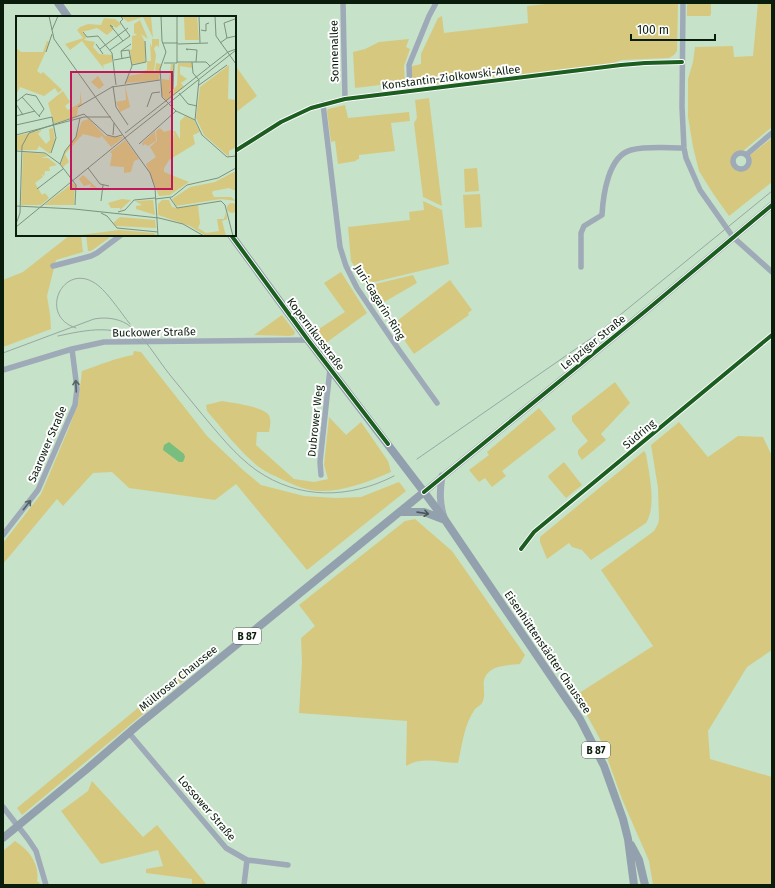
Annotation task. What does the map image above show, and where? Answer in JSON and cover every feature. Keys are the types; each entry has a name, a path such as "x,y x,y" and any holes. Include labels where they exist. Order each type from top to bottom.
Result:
{"main road":[{"path":"58,3 67,16"},
{"name":"Kopernikusstraße","path":"232,236 308,340 424,492"},
{"name":"Müllroser Chaussee","path":"3,838 424,492"},
{"name":"Eisenhüttenstädter Chaussee","path":"424,492 446,520 580,719 604,766 623,819 628,839 634,885"},
{"path":"400,512 424,512 446,520"},
{"name":"Eisenhüttenstädter Chaussee","path":"628,839 639,860 645,885"}],"street":[{"name":"Sonnenallee","path":"343,3 345,99"},
{"path":"410,91 409,65 429,16 436,3"},
{"path":"683,3 682,107 684,148 698,185 733,237 772,272"},
{"name":"Konstantin-Ziolkowski-Allee","path":"236,150 281,122 311,108 345,99 621,65 682,62"},
{"name":"Juri-Gagarin-Ring","path":"324,104 340,247 346,266 377,318 437,403"},
{"path":"746,155 772,133"},
{"path":"581,267 582,229 588,223 602,215 603,198 606,185 612,168 623,153 630,150 641,149 684,148"},
{"name":"Leipziger Straße","path":"424,492 772,206"},
{"path":"53,266 98,253 120,236"},
{"name":"Südring","path":"521,549 534,532 772,335"},
{"name":"Buckower Straße","path":"3,370 72,349 104,342 308,340"},
{"name":"Saarower Straße","path":"3,535 38,490 75,405 77,389 72,349"},
{"name":"Dubrower Weg","path":"321,475 320,462 330,369"},
{"path":"442,476 440,487 441,508 446,520"},
{"name":"Lossower Straße","path":"129,733 223,844 231,851 248,860 288,865"},
{"path":"3,807 36,851 46,885"},
{"path":"244,885 248,860"}],"shaded area":[{"path":"555,3 678,3 677,51 669,58 622,60 613,63 417,87 411,80 412,66 421,64 421,54 438,18 442,16 444,33 528,23 527,6"},
{"path":"687,3 724,4 711,4 710,16 687,16"},
{"path":"758,3 772,3 772,127 743,151 732,157 732,164 733,168 744,170 749,166 751,159 750,155 772,138 772,182 729,216 699,171 688,117 688,79 693,62 695,47 733,46 734,57 753,56"},
{"path":"409,39 406,47 410,49 404,66 405,82 355,88 353,52 365,49 379,42"},
{"path":"236,66 257,96 236,112"},
{"path":"429,98 442,206 423,197 414,123 417,118 415,100"},
{"path":"345,105 348,118 409,112 410,121 391,123 395,151 359,155 359,159 356,161 338,164 335,141 331,142 327,111 328,109"},
{"path":"477,168 479,191 465,192 464,169"},
{"path":"480,194 482,227 465,228 463,195"},
{"path":"423,201 442,210 449,264 366,284 351,261 348,227 410,220 409,212 424,210"},
{"path":"69,236 81,236 83,252 56,260 47,296 51,329 3,347 3,280 23,272"},
{"path":"86,236 107,236 109,238 91,251 88,251"},
{"path":"341,272 367,313 323,345 314,332 345,312 324,283"},
{"path":"413,275 417,283 379,305 367,286"},
{"path":"450,280 472,310 468,313 469,315 414,354 393,324"},
{"path":"282,315 295,332 294,335 254,335"},
{"path":"134,351 141,352 207,436 261,485 304,496 336,498 361,497 399,482 406,491 307,570 236,484 215,500 129,488 112,472 93,473 63,506 57,499 3,564 3,543 41,494 68,430 78,404 82,371 133,355"},
{"path":"615,382 630,403 601,434 606,440 582,460 578,454 578,450 588,441 572,421 572,416"},
{"path":"222,401 253,407 268,414 270,420 269,432 257,432 256,445 294,479 314,482 328,479 324,465 329,417 346,435 361,422 388,461 391,472 364,483 336,490 317,491 292,484 267,472 255,464 234,443 207,411 206,405"},
{"path":"539,408 556,429 502,471 506,476 492,487 485,478 479,482 469,470 489,455 487,452"},
{"path":"679,422 708,457 738,436 763,437 772,456 772,650 747,667 708,731 710,759 772,777 772,885 653,885 649,861 622,799 601,741 576,695 653,646 601,570 654,531 658,524 658,488 651,445"},
{"path":"169,442 184,454 185,457 183,462 179,462 163,450 164,445"},
{"path":"644,451 649,470 652,499 649,516 646,523 591,560 582,550 572,547 569,543 547,559 540,542 540,537"},
{"path":"564,462 582,485 566,498 548,477"},
{"path":"415,519 452,551 525,655 520,664 496,668 486,675 484,683 484,699 475,709 468,721 458,763 419,761 406,766 407,721 299,713 302,662 301,638 315,626 299,605 405,521"},
{"path":"191,664 196,670 22,815 17,808"},
{"path":"92,781 143,837 157,825 207,885 192,885 192,879 146,873 146,869 163,866 158,850 101,864 61,811 88,791"},
{"path":"15,841 29,853 35,863 37,869 37,882 39,882 40,885 3,885 3,851"}],"tram line":[{"path":"417,459 593,337 772,191"},
{"path":"76,328 65,322 58,313 57,303 59,294 64,285 72,280 82,278 98,285 113,301 130,324"},
{"path":"3,353 94,319 107,318 119,320 127,324 139,334 165,369 213,428 234,450 248,464 272,480 289,487 324,493 360,489 377,484 394,476"},
{"path":"58,336 90,330 112,330 132,337 141,343"}],"cycle path":[{"path":"236,150 281,122 311,108 345,99 621,65 682,62"},
{"path":"424,492 648,309 772,205"},
{"path":"232,236 308,340 388,444"},
{"path":"521,549 534,532 772,335"}]}
